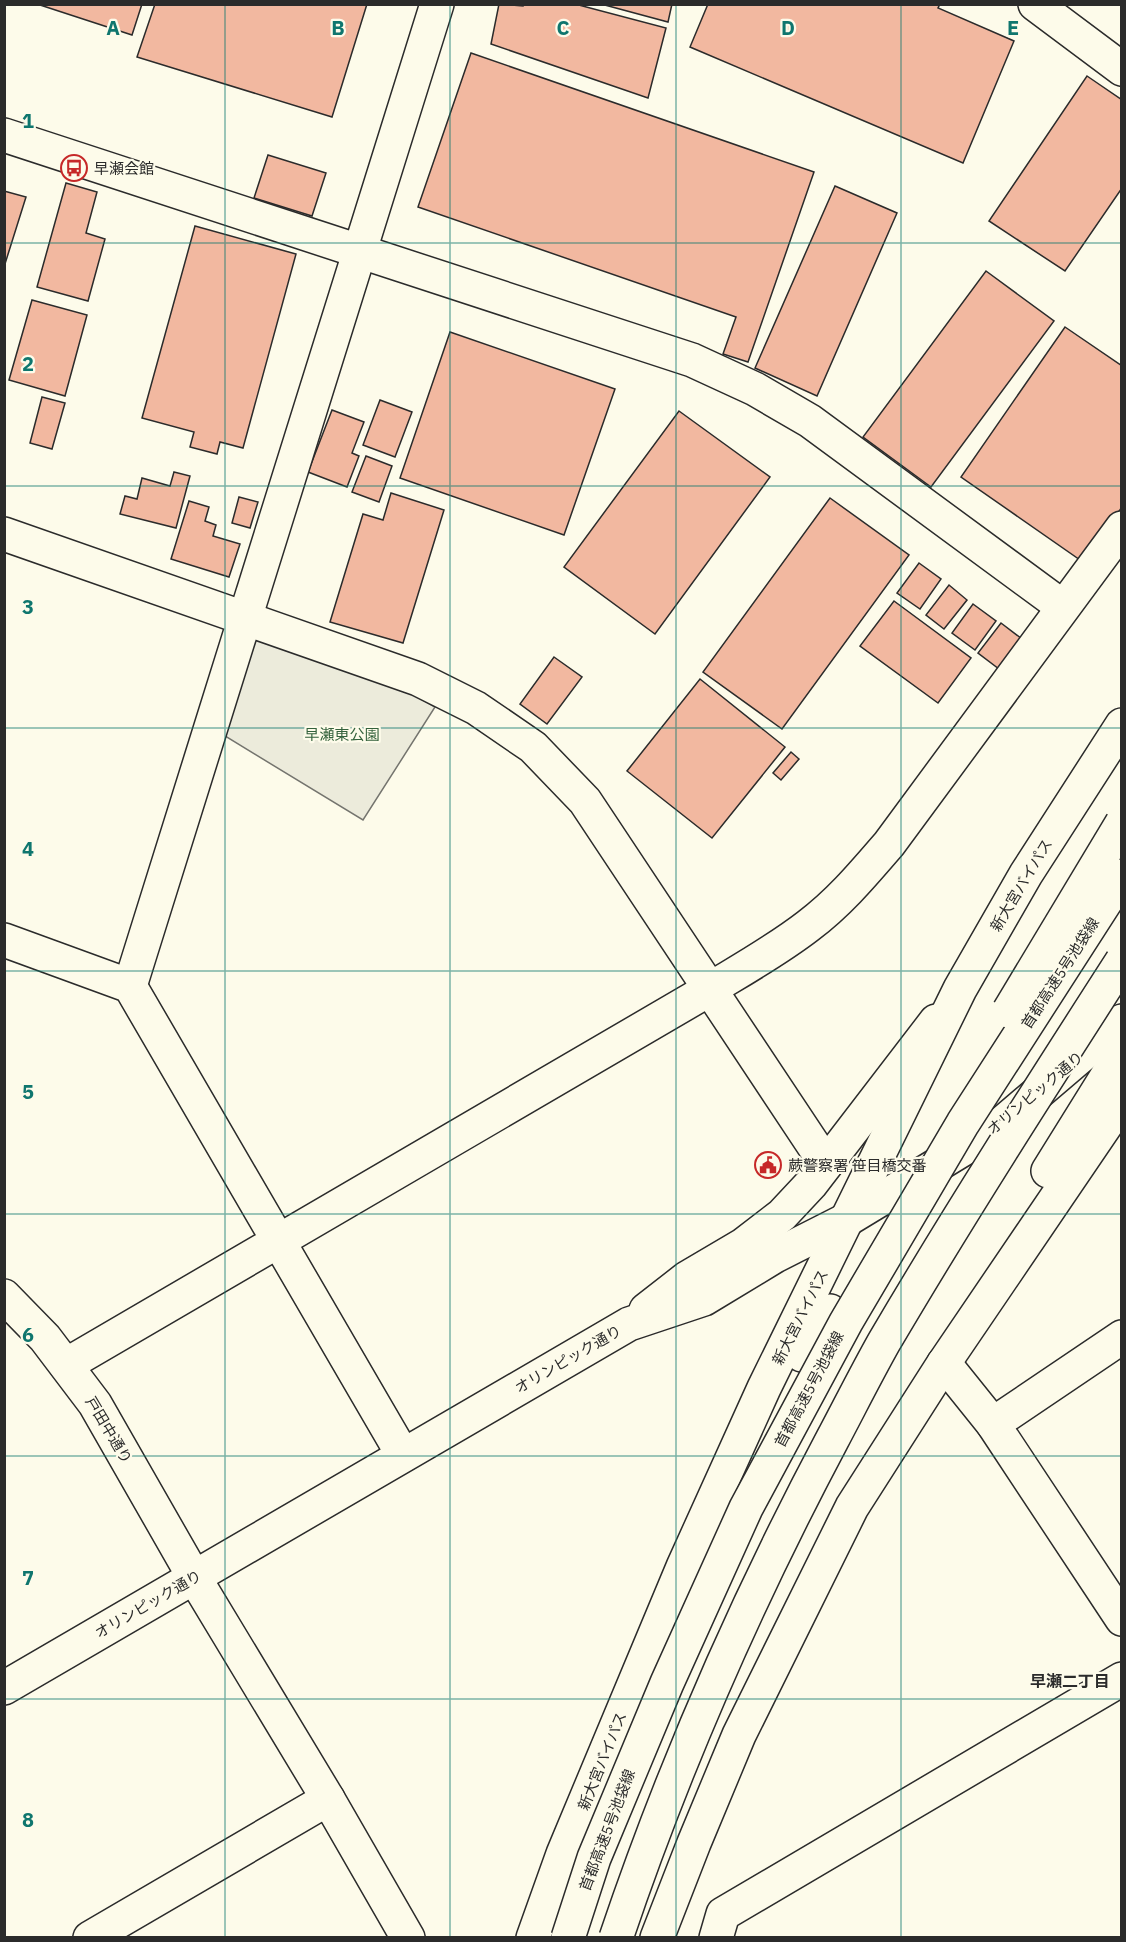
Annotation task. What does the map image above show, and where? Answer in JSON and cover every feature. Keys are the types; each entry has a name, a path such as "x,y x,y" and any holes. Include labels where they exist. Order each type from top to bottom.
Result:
{"main road":[{"path":"130,986 438,4"},
{"path":"1035,4 1122,69"},
{"path":"4,135 692,360 755,389 810,421 1063,607"},
{"path":"66,1365 771,953 809,925 850,889 889,844 1122,528"},
{"path":"4,534 418,679 476,708 533,747 585,801 826,1164"},
{"name":"新大宮バイパス","path":"533,1938 563,1854 682,1567 764,1388 960,989 1026,874 1122,725"},
{"path":"724,1478 830,1311 1122,823"},
{"name":"首都高速5号池袋線","path":"568,1938 598,1847 667,1683 746,1508 846,1322 963,1123 1122,876"},
{"path":"4,940 130,986 403,1455"},
{"path":"616,1938 637,1875 706,1701 788,1523 883,1344 1004,1146 1122,961"},
{"path":"628,1324 687,1278 742,1245 782,1215 826,1164 960,989"},
{"name":"オリンピック通り","path":"4,1688 628,1324 704,1299 775,1256 848,1219 993,1131 1122,1021"},
{"path":"657,1938 740,1735 852,1507 1122,1052"},
{"path":"939,1359 1122,1101"},
{"name":"戸田中通り","path":"4,1296 37,1329 95,1404 194,1577 328,1799 408,1938"},
{"path":"993,1424 1122,1337"},
{"path":"939,1359 993,1424 1122,1619"},
{"path":"716,1938 723,1914 1122,1679"},
{"path":"90,1938 328,1799"}],"green space":[{"name":"早瀬東公園","path":"257,636 407,691 435,707 363,820 225,736"}],"building":[{"path":"37,4 142,4 132,35"},
{"path":"155,4 367,4 332,117 137,57"},
{"path":"499,4 523,6 523,4 575,4 666,28 648,98 491,44"},
{"path":"601,4 672,4 668,22"},
{"path":"708,4 940,4 938,8 1014,41 963,163 690,47"},
{"path":"471,53 814,172 748,362 723,354 736,317 418,207"},
{"path":"1087,76 1122,100 1122,188 1065,271 989,221"},
{"path":"268,155 326,173 312,216 254,198"},
{"path":"66,183 97,192 86,233 105,239 88,301 37,287"},
{"path":"835,186 897,213 817,396 755,368"},
{"path":"4,191 26,197 4,267"},
{"path":"195,226 296,254 243,448 220,442 217,454 190,447 194,432 142,418"},
{"path":"986,271 1054,321 931,487 863,437"},
{"path":"32,300 87,315 65,396 9,380"},
{"path":"1065,327 1122,366 1122,507 1083,562 961,477"},
{"path":"450,332 615,389 564,535 400,478"},
{"path":"42,397 65,403 52,449 30,443"},
{"path":"380,400 412,412 395,457 363,445"},
{"path":"332,410 364,422 352,453 359,456 347,487 308,472"},
{"path":"679,411 770,477 655,634 564,567"},
{"path":"366,456 392,466 379,502 352,492"},
{"path":"174,472 190,476 176,528 120,514 125,496 137,499 142,478 170,486"},
{"path":"391,493 444,510 403,643 330,622 363,514 383,520"},
{"path":"239,497 258,502 250,528 232,523"},
{"path":"830,498 909,555 782,729 703,672"},
{"path":"189,501 209,507 205,521 216,525 213,536 240,544 229,577 171,559"},
{"path":"919,563 941,579 920,609 897,593"},
{"path":"949,585 967,600 944,629 926,615"},
{"path":"894,601 971,658 938,703 860,646"},
{"path":"973,604 996,621 975,650 952,633"},
{"path":"1001,623 1022,639 999,669 978,653"},
{"path":"554,657 582,677 547,724 520,704"},
{"path":"700,679 785,747 712,838 627,771"},
{"path":"791,752 799,759 781,780 773,773"}],"place":[{"name":"早瀬会館","path":"74,168"},
{"name":"蕨警察署 笹目橋交番","path":"768,1165"}],"district":[{"name":"早瀬二丁目","path":"1070,1681"}]}
